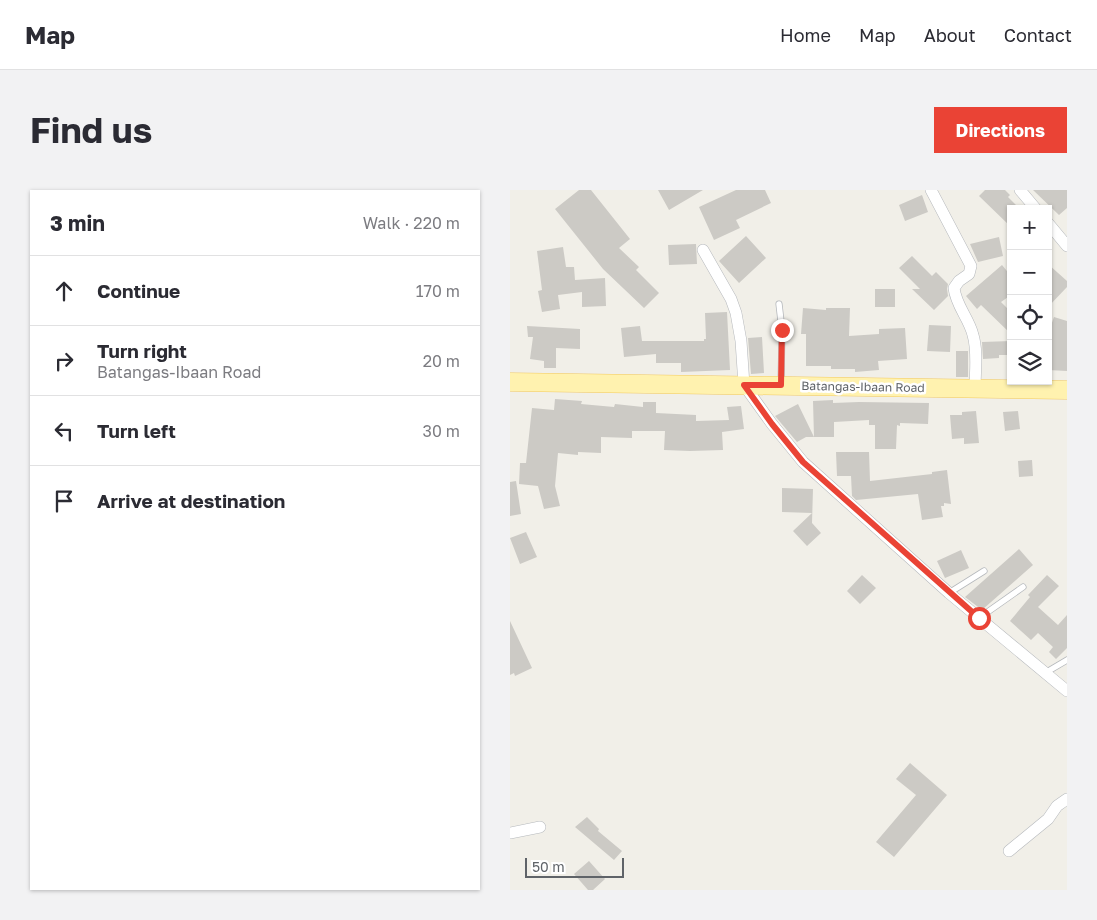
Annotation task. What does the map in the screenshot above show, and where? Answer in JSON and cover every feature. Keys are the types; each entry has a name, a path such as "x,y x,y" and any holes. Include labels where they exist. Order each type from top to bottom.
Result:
{"main road":[{"name":"Batangas-Ibaan Road","path":"510,382 1067,390"}],"street":[{"path":"931,190 970,266 969,274 959,281 954,288 959,305 973,334 975,344 975,390"},
{"path":"1020,190 1033,205"},
{"path":"1052,228 1067,246"},
{"path":"703,250 731,299 736,313 741,341 744,385 803,462 950,593 1067,691"},
{"path":"1009,851 1048,819 1057,806 1067,799"},
{"path":"510,833 540,827"}],"lane":[{"path":"779,304 782,330 781,385"},
{"path":"950,593 984,572"},
{"path":"979,618 1023,587"},
{"path":"1045,673 1067,660"}],"building":[{"path":"579,190 591,190 630,239 619,248 639,267 636,270 659,293 644,308 603,269 555,209"},
{"path":"658,190 703,190 669,210"},
{"path":"736,190 765,190 771,203 736,220 740,228 714,240 699,207"},
{"path":"985,190 1005,190 1010,195 1008,197 1016,205 1007,205 1007,223 979,196"},
{"path":"1033,190 1067,190 1067,208 1059,215 1052,208 1052,205 1049,205"},
{"path":"922,195 928,212 905,221 899,205"},
{"path":"746,236 766,258 739,283 719,261"},
{"path":"999,237 1003,256 978,262 970,244"},
{"path":"696,244 697,264 669,265 668,245"},
{"path":"563,247 566,267 574,267 575,280 605,278 606,306 582,307 582,292 558,295 560,309 542,312 538,291 542,290 537,251"},
{"path":"912,256 932,276 936,272 948,284 948,296 934,310 912,289 920,289 899,268"},
{"path":"1002,265 1007,271 1007,298 1001,302 1007,308 1007,330 981,305 977,309 966,296"},
{"path":"1052,268 1067,281 1067,287 1052,303"},
{"path":"875,289 895,289 895,307 875,307"},
{"path":"803,308 826,310 826,308 850,308 849,336 879,334 879,329 905,328 907,359 878,361 879,370 855,372 855,369 831,369 831,366 806,366 806,334 801,334"},
{"path":"727,312 730,370 681,372 681,363 656,363 656,354 624,357 621,328 640,326 642,341 704,341 706,339 705,313"},
{"path":"1054,317 1067,321 1067,371 1052,370 1052,323"},
{"path":"929,325 951,326 950,352 927,351"},
{"path":"527,326 580,329 580,349 556,348 556,368 544,368 544,361 530,359 533,337 528,337"},
{"path":"762,337 764,373 751,374 748,338"},
{"path":"1007,341 1007,355 999,355 999,358 983,359 982,342"},
{"path":"956,351 968,351 968,377 956,377"},
{"path":"555,399 582,401 581,404 614,407 615,404 643,407 643,402 656,402 656,413 696,415 696,421 729,420 727,407 741,406 744,429 722,432 723,450 664,450 665,431 632,431 632,438 601,437 601,453 578,452 578,455 558,453 555,486 560,506 544,509 538,486 519,484 520,463 526,463 532,408 554,410"},
{"path":"833,400 833,403 929,403 928,424 900,423 900,426 897,425 896,449 875,449 875,425 869,425 869,420 834,422 834,437 814,437 813,401"},
{"path":"798,404 814,437 806,437 797,442 775,416"},
{"path":"976,411 979,443 964,444 964,438 952,439 950,415 962,415 962,412"},
{"path":"1018,411 1020,429 1005,431 1003,412"},
{"path":"836,452 869,452 870,481 932,474 932,472 947,470 951,504 944,503 944,506 941,506 943,517 922,520 918,494 856,500 852,496 851,476 837,476"},
{"path":"1032,460 1033,476 1019,477 1018,461"},
{"path":"516,481 521,514 510,516 510,482"},
{"path":"782,488 813,489 812,523 821,533 807,546 793,531 812,513 782,512"},
{"path":"526,532 537,557 520,564 510,538"},
{"path":"1019,549 1033,565 982,610 965,597"},
{"path":"961,550 969,568 945,578 937,561"},
{"path":"862,575 876,588 860,604 847,591"},
{"path":"1047,575 1059,586 1038,607 1058,625 1067,615 1067,648 1056,659 1049,652 1053,647 1038,633 1031,640 1010,621 1030,597 1028,595"},
{"path":"510,621 532,668 515,676 514,673 510,675"},
{"path":"910,763 947,795 894,857 876,842 916,795 896,779"},
{"path":"587,817 599,829 598,831 622,851 614,860 575,827"},
{"path":"589,861 605,879 593,890 588,890 574,874"}],"route":[{"path":"782,330 781,385 744,385 803,462 979,618"}]}
